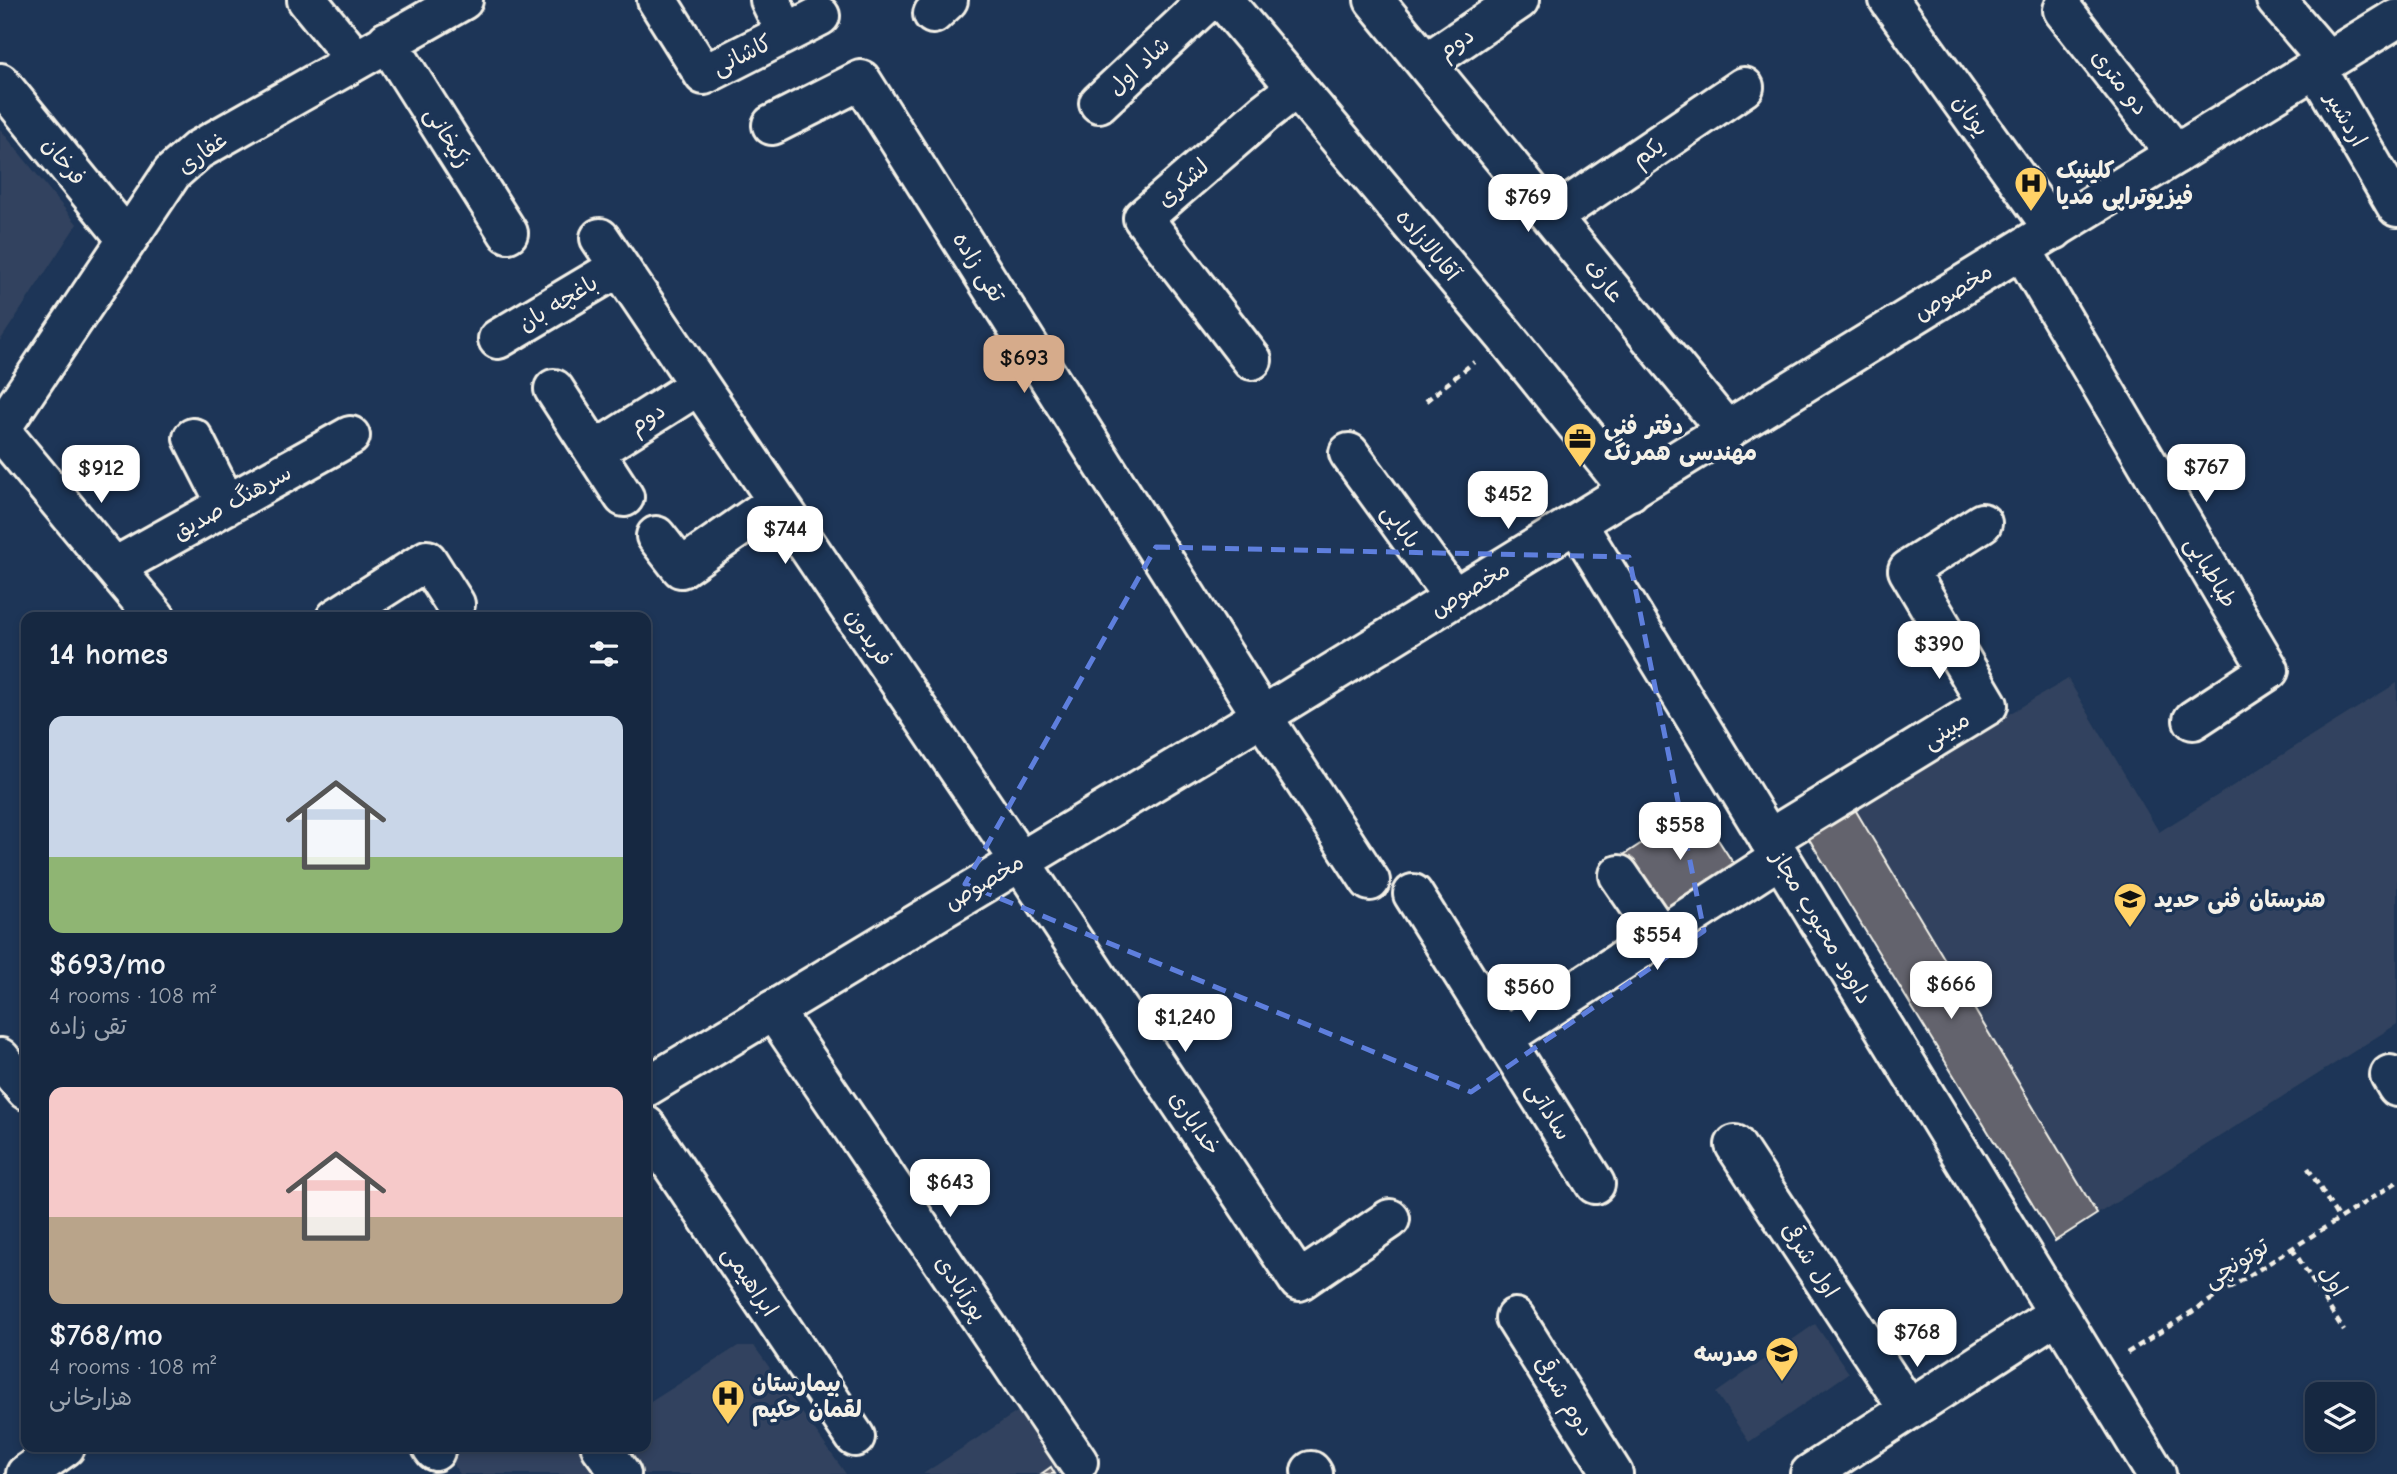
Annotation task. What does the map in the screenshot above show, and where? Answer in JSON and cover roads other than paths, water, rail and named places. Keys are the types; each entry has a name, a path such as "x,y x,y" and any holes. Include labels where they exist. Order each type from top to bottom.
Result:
{"street":[{"name":"زکیخانی","path":"307,0 372,51 508,233"},
{"name":"غفاری","path":"0,430 172,173 198,150 463,0"},
{"name":"کاشانی","path":"657,0 704,75 778,17 820,16"},
{"name":"شاد اول","path":"1099,103 1209,0"},
{"name":"آقابالازاده","path":"1223,0 1505,336 1630,491"},
{"name":"عارف","path":"1374,0 1727,431"},
{"name":"دوم","path":"1426,63 1519,0"},
{"name":"یونان","path":"1889,0 2054,230"},
{"name":"اردشیر","path":"2276,0 2322,65 2397,207"},
{"name":"دو متری","path":"2063,10 2176,154"},
{"name":"مخصوص","path":"651,1084 1577,524 2397,19"},
{"name":"تقی زاده","path":"772,125 861,80 1262,716"},
{"name":"فرخان","path":"0,83 127,239"},
{"name":"یکم","path":"1552,217 1744,87"},
{"name":"لشکری","path":"1252,360 1143,218 1296,88"},
{"name":"طباطبایی","path":"2021,250 2269,670 2193,720"},
{"name":"باغچه بان","path":"498,339 609,253"},
{"name":"فریدون","path":"609,253 1020,861"},
{"name":"دوم","path":"595,451 699,385"},
{"path":"554,389 624,496"},
{"path":"0,430 151,612"},
{"name":"سرهنگ صدیق","path":"115,567 350,436"},
{"path":"193,438 227,505"},
{"name":"بابایی","path":"1349,453 1454,598"},
{"path":"656,536 681,568 777,501"},
{"name":"مبینی","path":"1774,848 1988,705 1908,570 1982,523"},
{"name":"داوود محبوب مجاز","path":"1577,524 2155,1474"},
{"path":"345,612 427,560 455,604"},
{"path":"1262,716 1370,881"},
{"path":"1503,1038 1660,935 1774,848"},
{"name":"خدایاری","path":"1020,861 1299,1281 1390,1219"},
{"path":"1619,875 1660,935"},
{"name":"ساداتی","path":"1413,894 1595,1184"},
{"name":"پورآبادی","path":"774,1010 1078,1462"},
{"path":"0,1058 21,1084"},
{"name":"ابراهیمی","path":"651,1133 855,1437"},
{"name":"اول شرقی","path":"1735,1145 1909,1410"},
{"path":"1810,1474 2057,1314"},
{"name":"دوم شرقی","path":"1515,1318 1613,1474"},
{"path":"26,1474 58,1452"},
{"path":"605,1452 621,1474"}],"place":[{"name":"کلینیک فیزیوتراپی مدیا","path":"2031,213"},
{"name":"دفتر فنی مهندسی همرنگ","path":"1580,469"},
{"name":"هنرستان فنی حدید","path":"2130,929"},
{"name":"مدرسه","path":"1782,1383"},
{"name":"بیمارستان لقمان حکیم","path":"728,1426"}]}
